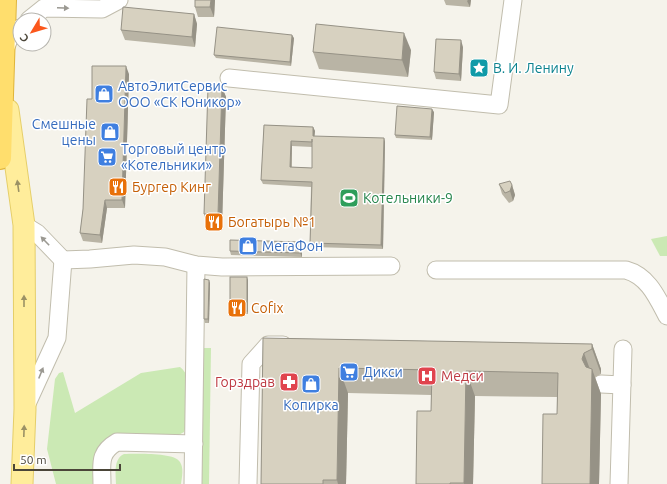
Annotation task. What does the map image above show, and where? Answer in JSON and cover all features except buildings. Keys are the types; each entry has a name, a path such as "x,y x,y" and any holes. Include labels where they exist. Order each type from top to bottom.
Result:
{"highway":[{"path":"0,158 5,0"}],"main road":[{"path":"2,65 24,225 25,409 22,484"}],"lane":[{"path":"39,12 44,8 102,9 119,0"},
{"path":"229,78 499,105 513,0"},
{"path":"2,65 9,39 12,36"},
{"path":"24,225 37,233 62,260 57,338 25,409"},
{"path":"62,260 134,255 165,257 196,265 222,268 391,266"},
{"path":"193,484 196,265"},
{"path":"436,270 626,270 635,272 653,290 667,316"},
{"path":"248,484 251,364 268,345 300,345"},
{"path":"619,484 623,349"},
{"path":"601,384 622,385"},
{"path":"102,484 102,456 108,448 118,442 194,444"}],"green space":[{"path":"667,236 667,256 660,256 651,239"},
{"path":"203,348 211,348 209,484 200,484"},
{"path":"180,367 187,376 189,385 188,414 184,432 175,437 120,436 96,484 56,484 47,449 55,379 59,373 63,372 75,413 141,373"},
{"path":"124,454 154,454 176,459 180,462 182,467 181,484 116,484 118,459"}],"place":[{"name":"В. И. Ленину","path":"479,68"},
{"name":"АвтоЭлитСервис ООО «СК Юникор»","path":"104,94"},
{"name":"Смешные цены","path":"110,132"},
{"name":"Торговый центр «Котельники»","path":"107,157"},
{"name":"Бургер Кинг","path":"118,187"},
{"name":"Котельники-9","path":"349,198"},
{"name":"Богатырь №1","path":"214,222"},
{"name":"МегаФон","path":"248,246"},
{"name":"Cofix","path":"237,308"},
{"name":"Дикси","path":"349,372"},
{"name":"Медси","path":"427,376"},
{"name":"Горздрав","path":"289,382"},
{"name":"Копирка","path":"311,384"}]}
